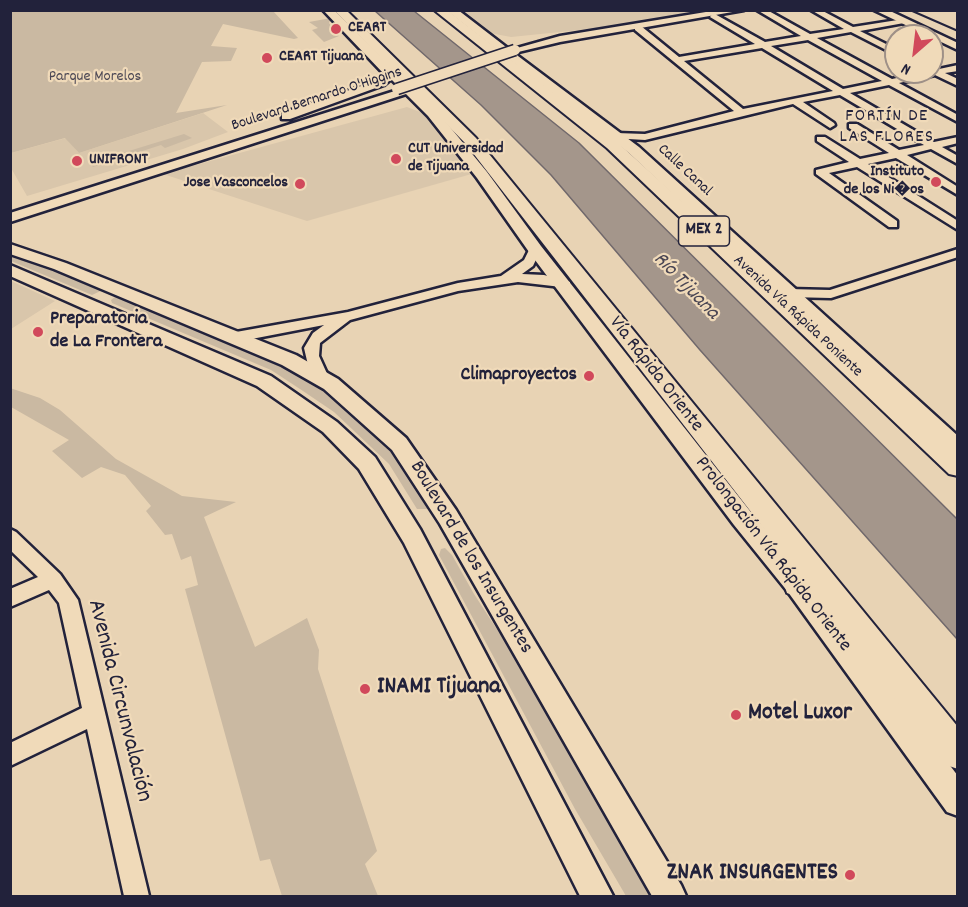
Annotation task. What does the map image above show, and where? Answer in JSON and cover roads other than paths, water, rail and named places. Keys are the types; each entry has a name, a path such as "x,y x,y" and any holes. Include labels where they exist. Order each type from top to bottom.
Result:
{"highway":[{"name":"Vía Rápida Oriente","path":"339,10 471,141 957,753"},
{"name":"Avenida Vía Rápida Poniente","path":"439,10 600,135 786,300 957,467"},
{"path":"495,192 507,198 583,296 602,307"},
{"path":"688,199 690,208 786,300"},
{"path":"689,418 694,433 791,564 797,584"},
{"path":"906,419 957,460"}],"main road":[{"name":"Prolongación Vía Rápida Oriente","path":"328,10 432,113 495,192 535,249 565,285 742,518 797,584 957,801"},
{"name":"Calle Canal","path":"451,10 483,36 532,61 688,199"},
{"name":"Boulevard Bernardo O'Higgins","path":"10,218 349,111 513,45 633,29 739,10"},
{"path":"879,10 957,38"},
{"path":"899,16 957,47"},
{"path":"532,61 624,36 633,29"},
{"path":"483,36 513,45"},
{"path":"274,120 376,85 386,80 389,74 388,68"},
{"name":"Boulevard Bernardo O'Higgins","path":"14,206 399,90"},
{"path":"194,159 257,147 404,108 432,113"},
{"path":"181,154 238,132"},
{"path":"36,210 24,218 15,230 23,240 54,256 60,266"},
{"name":"Boulevard de los Insurgentes","path":"10,249 60,266 236,337 322,378 358,406 408,456 448,516 670,897"},
{"name":"Boulevard de los Insurgentes","path":"10,270 264,381 330,427 367,463 412,536 597,897"},
{"path":"89,303 110,296 122,295 158,306"},
{"path":"786,300 812,316 957,449"}],"street":[{"path":"760,10 884,79"},
{"path":"814,10 884,46"},
{"path":"713,15 957,161"},
{"path":"677,60 852,29 899,16"},
{"path":"633,29 677,60 741,112"},
{"path":"616,136 645,137 741,112 884,83"},
{"path":"894,84 957,119"},
{"path":"795,101 830,125"},
{"path":"927,115 937,121"},
{"path":"853,126 957,192"},
{"path":"634,150 645,137"},
{"path":"821,139 957,227"},
{"path":"893,224 820,172 957,140"},
{"path":"495,281 529,264 534,257 535,249"},
{"path":"786,300 831,294 957,253"},
{"path":"236,337 347,316 495,281 541,278 565,285"},
{"path":"812,316 831,294"},
{"path":"322,378 310,358 314,340 347,316"},
{"name":"Avenida Circunvalación","path":"10,537 53,580 68,600 137,897"},
{"path":"10,598 53,580"},
{"path":"10,755 96,713"}],"water":[{"name":"Río Tijuana","path":"375,11 414,11 579,143 957,519 957,639 700,350 551,175 481,105"}],"railway":[{"path":"910,10 958,31"}],"place":[{"name":"CEART","path":"336,29"},
{"name":"CEART Tijuana","path":"267,58"},
{"name":"CUT Universidad de Tijuana","path":"396,159"},
{"name":"UNIFRONT","path":"77,161"},
{"name":"Instituto de los Ni�os","path":"936,182"},
{"name":"Jose Vasconcelos","path":"300,184"},
{"name":"Preparatoria de La Frontera","path":"38,332"},
{"name":"Climaproyectos","path":"589,376"},
{"name":"INAMI Tijuana","path":"365,689"},
{"name":"Motel Luxor","path":"736,715"},
{"name":"ZNAK INSURGENTES","path":"850,875"}],"district":[{"name":"FORTÍN DE LAS FLORES","path":"887,128"}],"park label":[{"name":"Parque Morelos","path":"95,78"}]}
